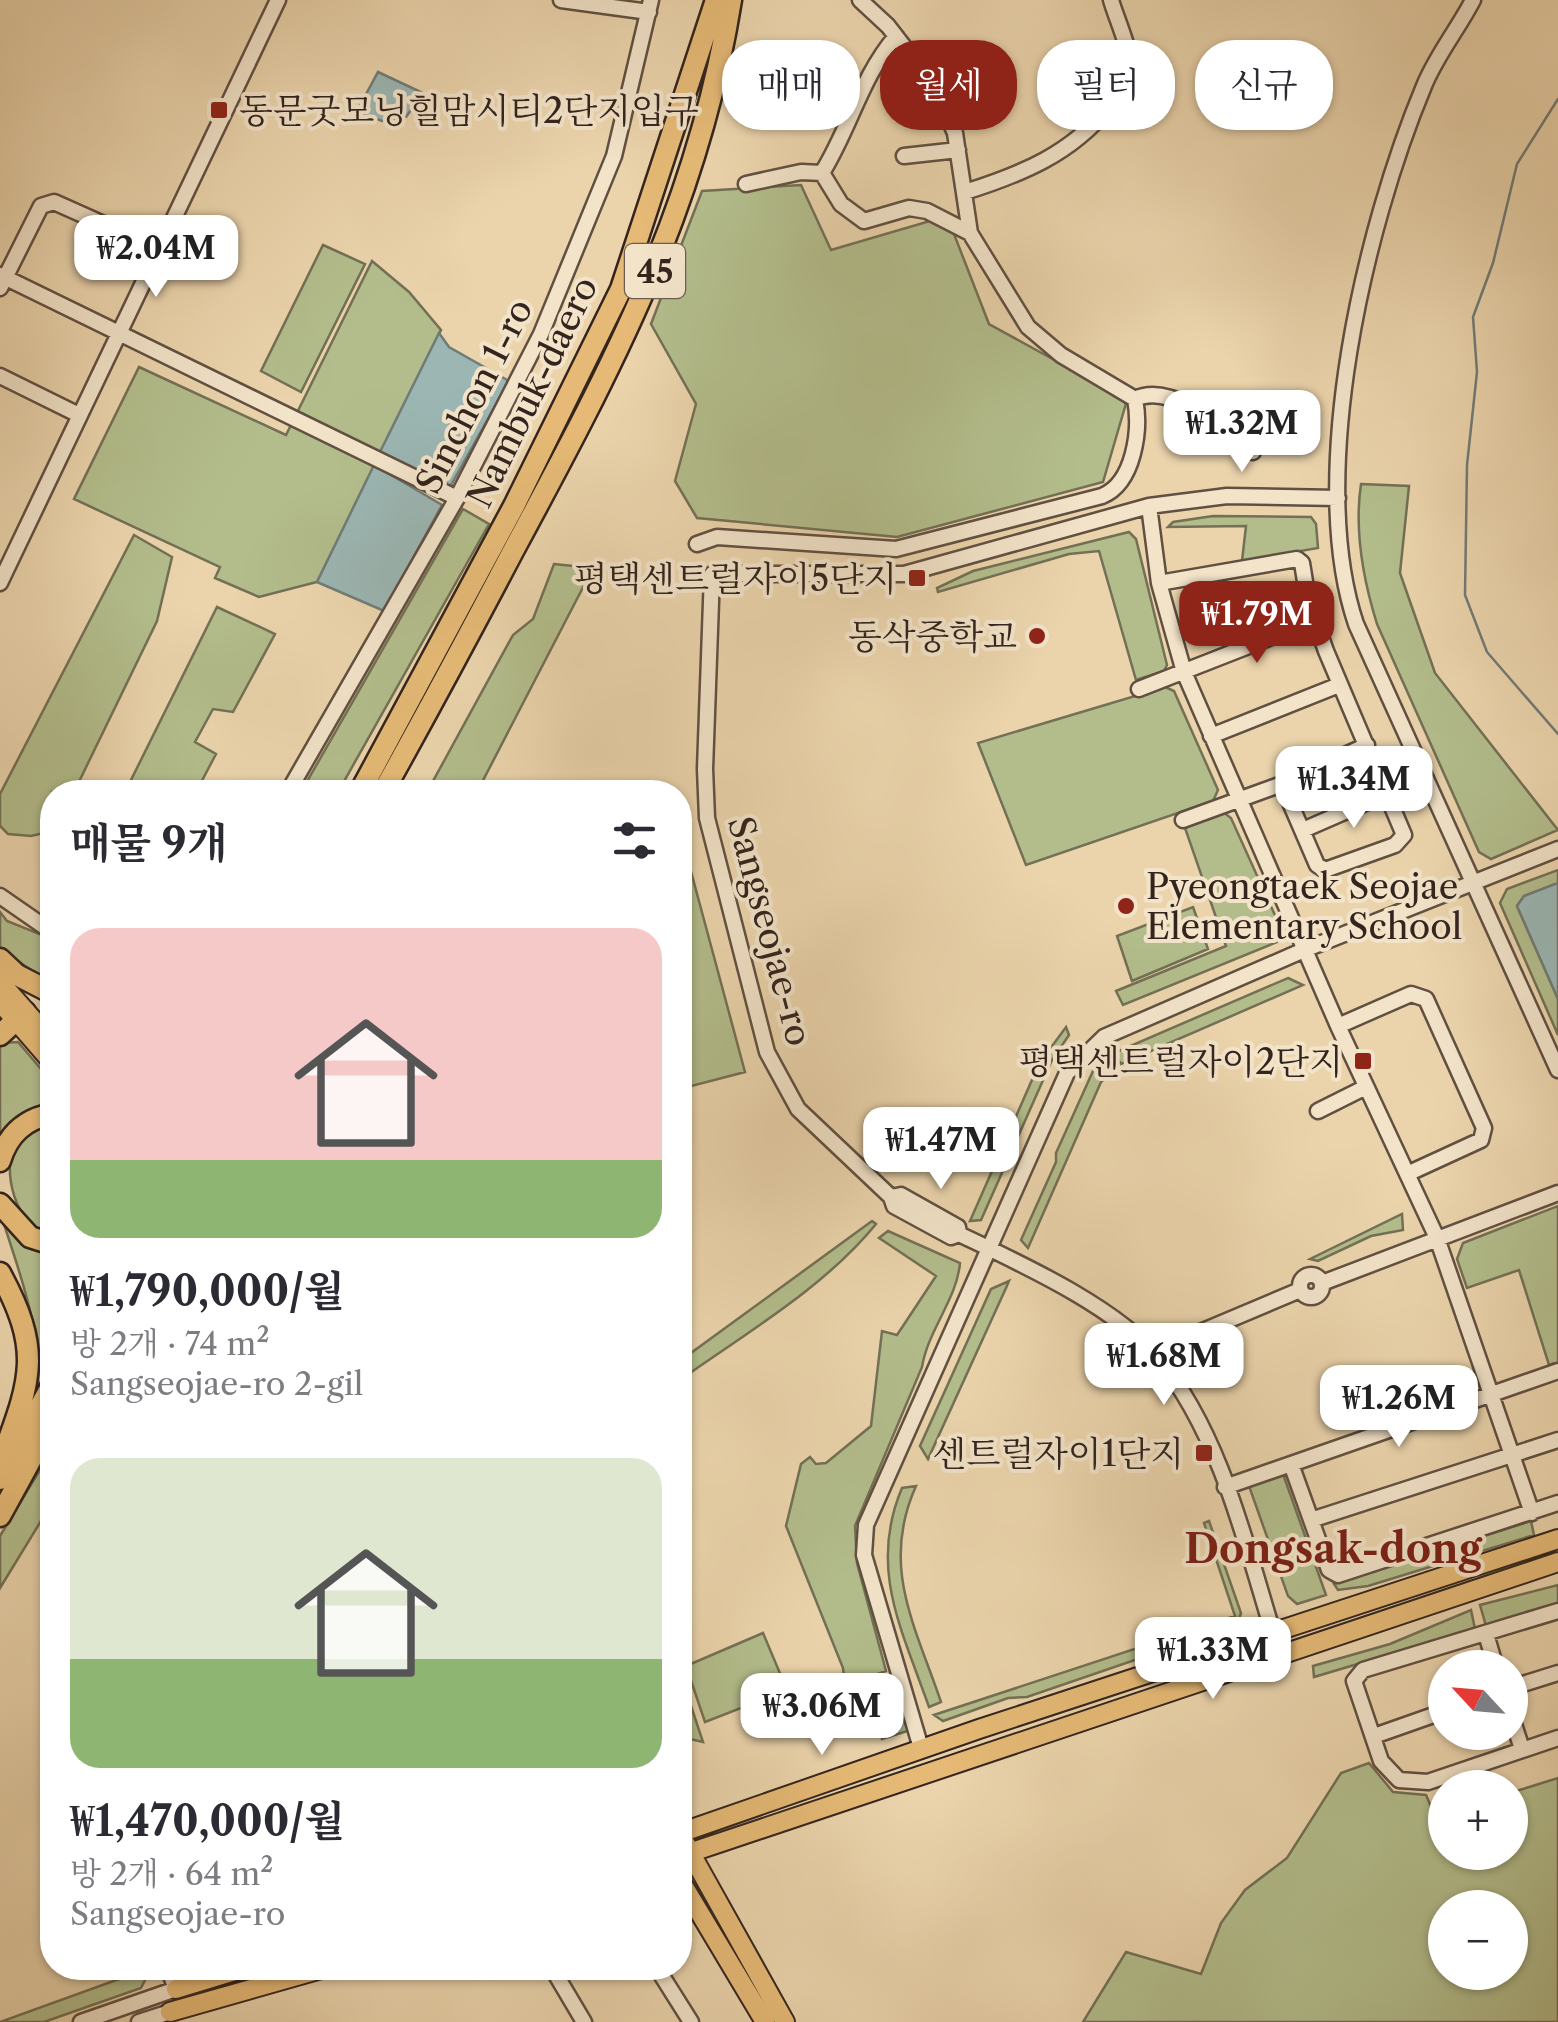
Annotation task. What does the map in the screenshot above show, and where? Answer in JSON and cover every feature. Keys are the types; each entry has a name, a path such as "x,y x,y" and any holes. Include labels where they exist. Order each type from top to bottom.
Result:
{"highway":[{"name":"Nambuk-daero","path":"366,780 514,506 620,289 716,0"},
{"name":"Nambuk-daero","path":"390,780 577,437 644,298 708,110 731,0"},
{"path":"0,959 40,985"},
{"path":"0,1161 11,1136 24,1124 40,1118"},
{"path":"0,1204 30,1237 40,1240"},
{"path":"0,1273 25,1319 29,1359 19,1415 0,1464"},
{"path":"0,1478 40,1406"},
{"path":"0,1516 40,1444"},
{"path":"26,1470 40,1451"}],"main road":[{"path":"0,982 14,1023 40,1035"},
{"path":"0,1002 40,1050"},
{"path":"692,1830 921,1748 1558,1539"},
{"path":"692,1853 1102,1717 1279,1652 1558,1562"},
{"path":"692,1867 785,2022"},
{"path":"692,1900 765,2022"},
{"path":"176,1989 206,1980"},
{"path":"176,1989 172,2017 195,2014 291,1980"},
{"path":"176,1989 195,2014"}],"street":[{"path":"0,583 278,0"},
{"path":"561,0 650,6"},
{"path":"860,0 896,36 933,84 958,150 970,233 1028,327 1061,355 1135,399"},
{"path":"966,192 1022,172 1068,148 1088,134 1124,88 1130,73 1111,0"},
{"path":"1473,0 1426,81 1396,155 1367,266 1343,399 1338,498 1345,592 1472,885 1558,1070"},
{"name":"Sinchon 1-ro","path":"295,780 457,498 541,334 614,156 650,6"},
{"path":"822,173 841,140 871,66 896,36"},
{"path":"904,156 958,150"},
{"path":"746,184 801,172 822,173"},
{"path":"822,173 841,204 864,221 909,208 926,211 970,233"},
{"path":"157,248 54,202 41,206 2,280 457,498"},
{"path":"0,376 79,416"},
{"path":"1135,399 1155,392 1170,398 1222,428 1253,452"},
{"path":"697,544 716,537 896,549 1102,496 1118,490 1124,478 1138,428 1135,399"},
{"path":"1338,498 1227,496 1149,506 1159,583 1184,672 1238,802 1437,1238 1532,1513"},
{"name":"Sangseojae-ro","path":"1149,506 904,574 712,574 704,769 708,818 767,1052 798,1109 891,1196 894,1206 951,1238 959,1234 990,1249 1095,1307 1157,1356 1196,1419 1225,1487 1279,1652"},
{"path":"1159,583 1296,560 1305,569 1315,620 1339,685 1404,827 1400,840 1325,870 1317,865 1282,784"},
{"path":"1139,689 1315,620"},
{"path":"1211,736 1339,685"},
{"path":"1184,820 1238,802 1367,746"},
{"path":"1302,830 1388,793"},
{"path":"921,1748 864,1555 866,1526 1068,1073 1104,1037 1304,950 1558,848"},
{"path":"0,896 40,924"},
{"path":"1338,1026 1411,994 1426,999 1484,1128 1480,1140 1407,1174"},
{"path":"1318,1111 1366,1087"},
{"path":"1157,1356 1191,1336 1300,1290 1312,1298 1319,1294 1322,1283 1558,1193"},
{"path":"1225,1487 1558,1370"},
{"path":"1311,1520 1558,1440"},
{"path":"1290,1464 1329,1570 1338,1575 1558,1504"},
{"path":"1522,1750 1428,1782 1399,1780 1382,1761 1355,1686 1358,1672 1558,1611"},
{"path":"1486,1634 1491,1650"},
{"path":"1528,1682 1558,1672"},
{"path":"1374,1736 1428,1717"},
{"path":"1528,1748 1558,1738"},
{"path":"81,2022 176,1989 173,1980"},
{"path":"564,1980 584,2022"},
{"path":"664,1980 690,2022"},
{"path":"139,2022 172,2017"}],"green space":[{"path":"801,185 831,250 947,216 989,324 1127,400 1103,482 897,537 697,518 675,481 696,404 651,324 702,191"},
{"path":"323,245 365,264 301,392 261,371"},
{"path":"372,261 409,292 441,330 317,582 259,597 215,578 220,567 74,499 139,367 286,435"},
{"path":"1361,484 1409,486 1400,573 1435,673 1558,830 1491,859 1479,852 1377,624 1361,555"},
{"path":"463,509 489,524 345,780 308,780"},
{"path":"1213,516 1311,517 1316,524 1318,548 1242,561 1246,526 1168,527 1173,522"},
{"path":"1129,532 1136,539 1167,665 1164,671 1136,680 1099,551 1069,554 938,592 937,588 973,571"},
{"path":"134,535 172,557 157,621 80,780 40,780 40,834 8,834 0,826 0,794"},
{"path":"554,564 593,568 483,780 434,780 513,635 533,619"},
{"path":"217,607 275,634 233,712 213,709 195,742 216,754 202,780 131,780"},
{"path":"1165,687 1174,691 1218,790 1213,801 1026,865 978,743"},
{"path":"1223,812 1231,818 1283,933 1277,942 1123,1005 1116,991 1226,946 1185,828"},
{"path":"1558,870 1558,883 1524,896 1517,906 1558,999 1558,1035 1500,903 1507,889"},
{"path":"692,875 745,1072 692,1086"},
{"path":"1193,907 1208,949 1132,981 1117,936"},
{"path":"0,912 7,921 40,934 40,975 0,950"},
{"path":"1288,978 1303,985 1121,1064 1114,1053"},
{"path":"1066,1027 1069,1035 1052,1060 981,1220 970,1221 1039,1064"},
{"path":"18,1042 40,1068 40,1113 16,1120 0,1133 0,1043"},
{"path":"1104,1061 1112,1072 1101,1082 1028,1248 1021,1240 1056,1162 1056,1153 1093,1071"},
{"path":"40,1125 40,1234 21,1211 11,1182 11,1151 16,1137"},
{"path":"1558,1206 1558,1362 1549,1365 1519,1270 1467,1288 1457,1259 1463,1243"},
{"path":"0,1212 40,1243 37,1391 36,1345 21,1278"},
{"path":"1402,1214 1403,1230 1371,1236 1318,1261 1310,1259"},
{"path":"872,1221 876,1224 809,1289 692,1372 692,1352"},
{"path":"888,1231 960,1263 954,1289 855,1526 857,1563 886,1671 845,1686 843,1668 786,1526 801,1464 810,1457 816,1464 826,1463 871,1426 882,1331 897,1335 936,1276 879,1238"},
{"path":"1009,1281 928,1459 920,1446 991,1289"},
{"path":"40,1470 40,1523 0,1588 0,1536"},
{"path":"1283,1474 1326,1595 1297,1604 1288,1596 1249,1486"},
{"path":"916,1486 906,1515 901,1569 912,1621 941,1702 929,1707 900,1625 888,1572 892,1517 902,1488"},
{"path":"1209,1521 1241,1613 1237,1625 1027,1697 1008,1698 943,1721 934,1715 1235,1616 1204,1523"},
{"path":"1531,1521 1534,1535 1368,1586 1338,1590 1334,1584"},
{"path":"1558,1585 1558,1603 1486,1626 1480,1605"},
{"path":"1471,1610 1475,1629 1314,1677 1313,1666 1390,1644"},
{"path":"763,1633 787,1690 705,1722 692,1684 692,1663"},
{"path":"899,1685 914,1729 882,1739 868,1697"},
{"path":"692,1709 703,1742 692,1739"},
{"path":"1369,1763 1393,1792 1426,1795 1428,1870 1528,1870 1528,1787 1558,1778 1558,2022 1083,2022 1126,1952 1201,1974 1221,1923 1245,1890 1287,1858 1341,1773"},
{"path":"116,1980 145,1980 141,1988 44,2022 0,2022"}],"water":[{"path":"378,72 423,93 406,117 382,121 357,111"},
{"path":"439,333 449,347 509,381 450,487 380,452"},
{"path":"374,465 442,505 384,611 317,582"},
{"path":"1558,883 1558,999 1517,906 1524,896"}],"waterway":[{"path":"1558,99 1517,164 1493,263 1473,317 1477,372 1467,465 1465,595 1487,652 1558,734"}],"place":[{"name":"동문굿모닝힐맘시티2단지입구","path":"219,110"},
{"name":"평택센트럴자이5단지","path":"917,578"},
{"name":"동삭중학교","path":"1037,636"},
{"name":"Pyeongtaek Seojae Elementary School","path":"1126,906"},
{"name":"평택센트럴자이2단지","path":"1363,1061"},
{"name":"센트럴자이1단지","path":"1204,1453"}],"district":[{"name":"Dongsak-dong","path":"1333,1548"}]}
